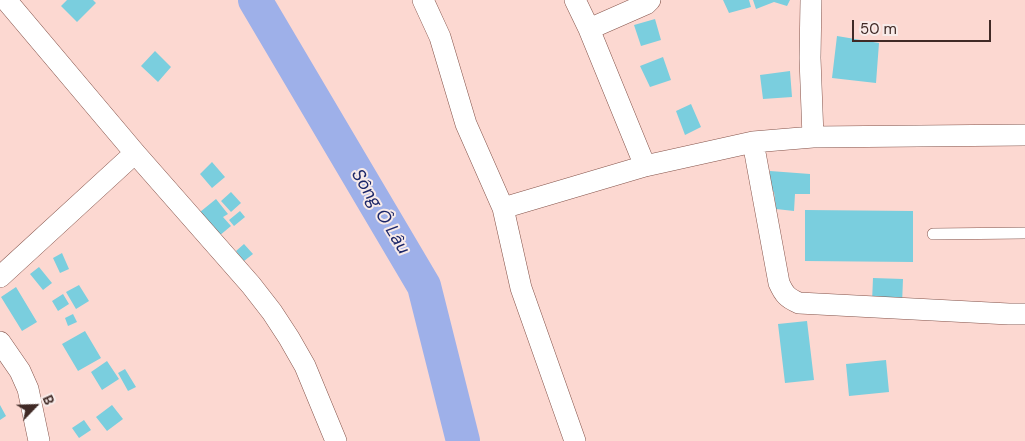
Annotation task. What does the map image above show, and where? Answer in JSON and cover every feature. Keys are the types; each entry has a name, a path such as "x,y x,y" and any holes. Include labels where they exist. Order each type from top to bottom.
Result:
{"street":[{"path":"6,0 135,153 251,285 272,312 304,366 335,440"},
{"path":"423,0 440,37 466,124 503,208 521,288 575,441"},
{"path":"575,0 589,29 645,166"},
{"path":"589,29 646,4 650,0"},
{"path":"810,0 813,137"},
{"path":"503,208 645,166 753,142 813,137 1025,135"},
{"path":"753,142 779,283 784,293 791,300 809,303 1025,314"},
{"path":"0,277 135,153"},
{"path":"0,342 20,371 28,389 39,441"}],"lane":[{"path":"933,234 1025,233"}],"building":[{"path":"67,0 93,0 96,3 77,22 61,6"},
{"path":"723,0 749,0 751,7 729,13"},
{"path":"753,0 790,0 787,6 774,2 756,9"},
{"path":"655,19 661,40 641,46 634,25"},
{"path":"837,36 879,43 876,83 832,78"},
{"path":"155,51 171,67 158,82 141,66"},
{"path":"663,57 671,80 650,87 640,66"},
{"path":"790,71 792,97 763,99 760,75"},
{"path":"691,104 701,127 685,135 676,111"},
{"path":"212,162 225,177 212,188 200,174"},
{"path":"770,171 810,174 810,194 795,194 794,211 776,209 774,192 766,188"},
{"path":"231,192 241,203 231,212 221,201"},
{"path":"216,199 228,214 223,217 231,226 219,236 200,212"},
{"path":"805,210 913,211 913,262 805,261"},
{"path":"240,211 245,217 234,226 229,220"},
{"path":"244,244 253,254 244,261 236,251"},
{"path":"62,253 69,269 60,273 53,258"},
{"path":"39,267 52,283 43,290 30,274"},
{"path":"873,278 903,279 902,304 872,302"},
{"path":"79,285 89,301 76,309 66,292"},
{"path":"16,287 37,322 22,331 1,297"},
{"path":"63,294 69,304 58,311 52,301"},
{"path":"73,314 77,322 68,326 65,318"},
{"path":"807,321 814,380 785,383 778,324"},
{"path":"85,331 101,358 78,371 62,344"},
{"path":"886,360 889,392 849,396 846,364"},
{"path":"107,361 119,379 102,390 91,372"},
{"path":"125,369 136,387 128,391 118,373"},
{"path":"0,405 6,416 0,420"},
{"path":"112,405 123,419 107,431 96,417"},
{"path":"84,420 91,430 79,438 72,428"}],"waterway":[{"name":"Sông Ô Lâu","path":"255,0 424,286 463,441"}]}
